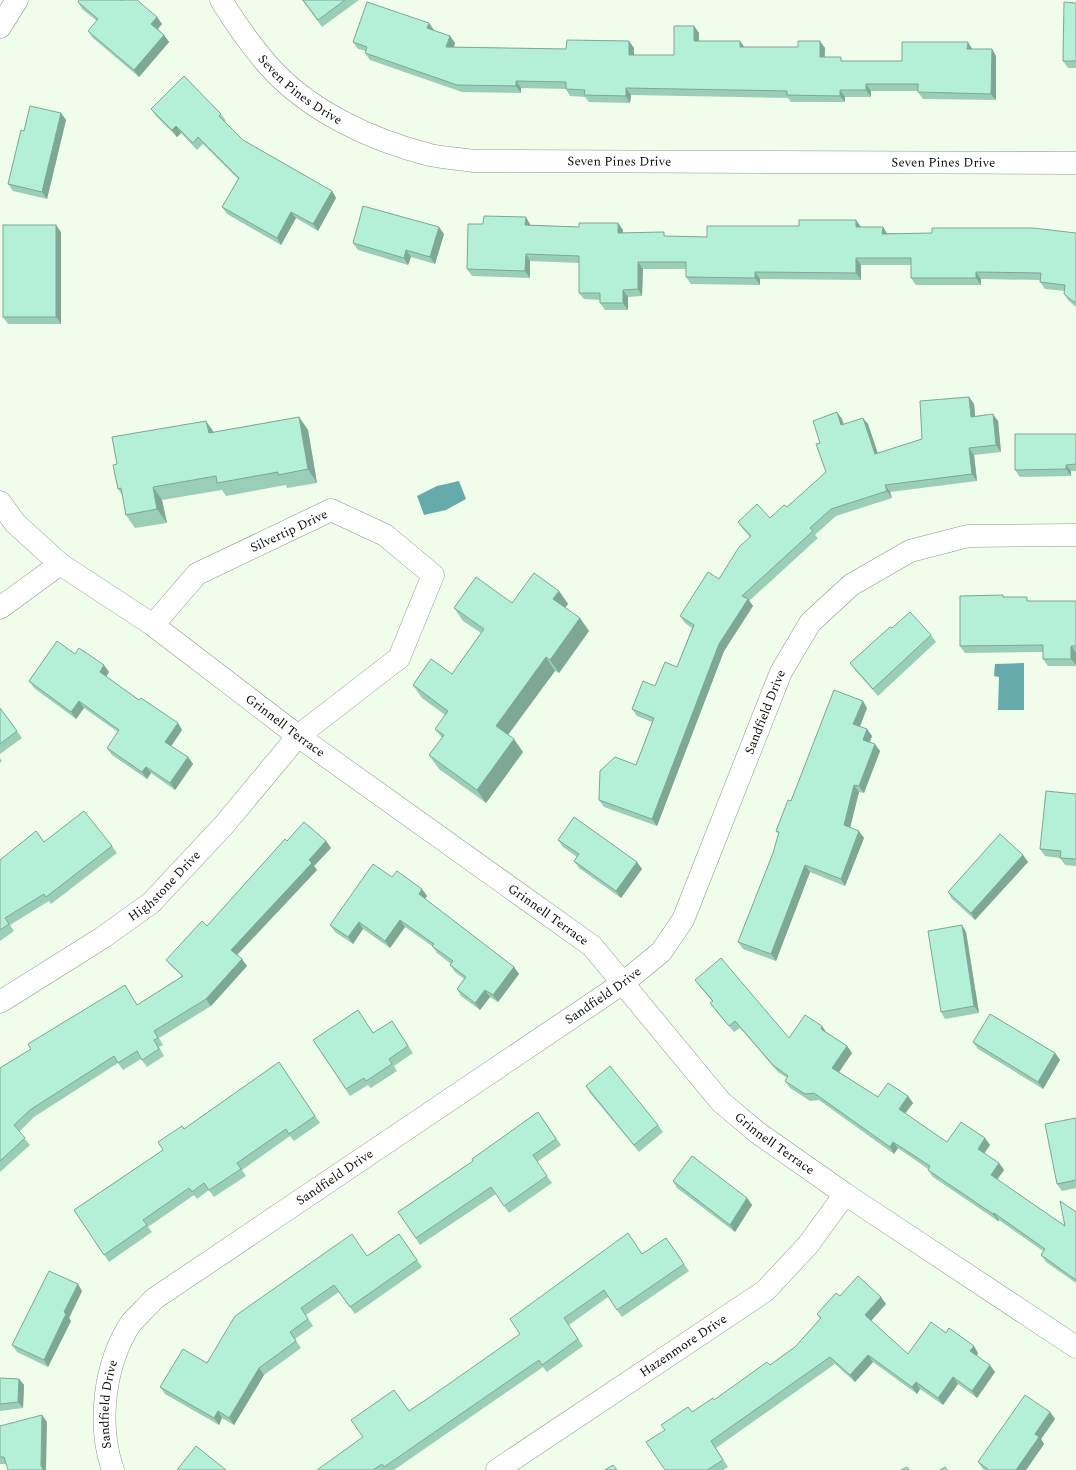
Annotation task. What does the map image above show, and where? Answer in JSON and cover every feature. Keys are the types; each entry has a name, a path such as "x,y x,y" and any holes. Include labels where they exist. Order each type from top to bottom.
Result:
{"street":[{"path":"0,27 17,0"},
{"name":"Seven Pines Drive","path":"221,0 242,33 268,65 317,108 389,142 431,155 475,161 1076,163"},
{"name":"Grinnell Terrace","path":"0,502 15,523 60,564 153,625 298,736 592,946 722,1102 758,1133 844,1194 1076,1347"},
{"name":"Silvertip Drive","path":"153,625 196,574 331,510 385,535 433,575 399,658 298,736"},
{"name":"Sandfield Drive","path":"113,1470 104,1434 105,1401 108,1380 117,1352 131,1324 154,1299 623,983 661,952 683,920 781,672 810,623 851,585 910,551 968,536 1076,535"},
{"path":"0,608 60,564"},
{"name":"Highstone Drive","path":"0,1002 102,938 151,903 224,825 298,736"},
{"name":"Hazenmore Drive","path":"497,1470 765,1292 808,1245 844,1194"}],"water":[{"path":"459,481 466,499 446,510 424,515 417,496 437,486"},
{"path":"1024,663 1024,710 998,710 999,677 994,676 995,664"}],"building":[{"path":"79,0 137,0 157,17 151,24 164,35 134,70 88,31 98,19 78,2"},
{"path":"303,0 345,0 318,20"},
{"path":"367,2 429,23 427,28 450,36 446,47 566,49 567,40 629,41 629,55 674,55 674,26 694,26 694,41 740,41 740,47 798,47 798,41 820,41 820,57 841,57 841,61 902,61 902,42 968,42 967,49 992,49 991,94 918,92 918,84 866,84 866,90 840,90 840,96 787,95 787,91 626,88 626,96 584,95 585,90 566,89 566,82 516,81 516,86 457,85 365,53 367,47 353,42"},
{"path":"1064,2 1076,3 1076,61 1063,61"},
{"path":"184,76 221,114 219,116 243,140 332,191 313,224 291,212 277,238 222,207 239,178 198,137 193,143 176,126 172,130 151,109"},
{"path":"30,106 61,113 42,192 8,184 21,130 24,131"},
{"path":"363,206 439,227 430,257 406,250 404,258 353,243"},
{"path":"484,216 526,217 525,225 579,227 579,223 618,223 618,233 664,232 664,236 707,237 707,226 799,226 799,220 856,220 856,227 883,227 882,234 932,233 932,228 1033,228 1076,233 1076,302 1064,294 1065,285 1040,282 1041,273 976,272 976,278 911,278 911,258 856,258 856,273 755,272 755,278 686,277 686,262 638,262 638,289 623,290 623,303 600,303 600,293 579,293 579,256 526,254 525,271 467,269 468,224 483,224"},
{"path":"3,225 56,225 56,317 3,317"},
{"path":"969,397 971,417 993,414 996,445 969,448 972,474 885,485 887,491 831,509 810,528 813,531 742,596 748,599 719,644 652,819 599,800 600,771 615,757 636,765 654,718 632,709 643,681 655,686 665,662 677,667 694,625 680,616 708,572 719,579 739,547 751,536 738,522 757,504 770,518 784,505 787,507 826,472 816,444 820,443 813,421 837,412 841,425 863,418 875,454 922,439 920,401"},
{"path":"299,417 308,469 278,475 278,472 217,483 216,476 153,487 157,509 126,515 121,488 118,489 113,465 117,464 112,437 206,421 209,433"},
{"path":"1015,434 1076,434 1076,464 1066,465 1066,469 1015,470"},
{"path":"534,573 559,591 553,599 580,618 550,660 546,657 496,726 514,739 477,790 429,755 444,735 435,729 448,711 413,685 431,659 452,674 484,629 454,608 476,577 512,603"},
{"path":"1003,595 1003,597 1027,597 1027,601 1076,601 1076,646 1071,646 1071,659 1043,659 1043,645 960,646 960,596"},
{"path":"910,612 931,635 873,689 850,663 890,627 892,628"},
{"path":"57,641 75,654 79,648 104,665 100,672 139,700 141,698 178,723 165,742 188,757 170,783 146,767 142,772 107,748 119,730 79,701 71,712 29,681"},
{"path":"834,690 863,701 853,724 867,729 863,740 875,744 859,786 854,785 844,825 859,831 841,879 805,865 771,954 738,942 773,853 779,832 776,831 788,800 791,801"},
{"path":"0,708 17,731 0,744"},
{"path":"1046,791 1076,794 1076,859 1060,858 1061,851 1040,849"},
{"path":"84,811 112,846 46,897 44,894 5,918 9,924 0,930 0,860 36,831 44,842"},
{"path":"574,817 637,862 616,891 574,861 579,854 558,840"},
{"path":"304,822 326,841 309,860 312,863 231,950 242,959 206,999 154,1031 158,1038 154,1040 159,1049 142,1060 137,1051 118,1063 114,1056 30,1110 14,1125 25,1138 0,1161 0,1068 31,1049 28,1044 125,985 137,1005 183,976 166,960 202,921 207,926 285,839 287,841"},
{"path":"1000,834 1023,855 971,913 948,892"},
{"path":"373,864 392,877 397,871 422,889 419,894 514,967 493,995 485,990 475,1003 457,989 466,977 450,965 453,961 432,946 434,944 400,920 385,941 359,922 348,937 330,925"},
{"path":"962,925 974,1006 941,1012 928,931"},
{"path":"721,958 789,1038 805,1015 822,1026 821,1029 847,1046 832,1068 878,1097 888,1083 908,1096 899,1109 947,1142 961,1122 985,1138 978,1149 999,1163 991,1175 1065,1226 1060,1201 1076,1212 1076,1280 1041,1255 1045,1249 994,1213 993,1214 928,1170 930,1166 893,1142 890,1147 814,1093 805,1094 785,1081 788,1076 773,1065 735,1021 729,1026 710,1003 713,1001 695,980"},
{"path":"358,1010 373,1033 392,1021 408,1046 389,1059 392,1064 366,1081 364,1078 346,1089 313,1040"},
{"path":"990,1014 1055,1053 1038,1082 973,1042"},
{"path":"279,1062 315,1116 289,1134 286,1129 237,1163 241,1169 209,1190 204,1183 192,1192 189,1188 143,1220 147,1225 104,1255 74,1210 163,1150 158,1142 182,1126 184,1129"},
{"path":"610,1066 658,1125 634,1145 586,1086"},
{"path":"538,1112 556,1139 533,1155 547,1176 504,1206 491,1187 416,1238 398,1212 473,1161 472,1159"},
{"path":"1076,1118 1076,1180 1057,1184 1045,1124"},
{"path":"692,1156 747,1198 730,1225 673,1181"},
{"path":"628,1233 642,1254 666,1238 684,1264 617,1310 604,1290 564,1318 578,1339 542,1365 539,1360 384,1467 382,1464 373,1470 317,1470 363,1437 351,1420 394,1390 409,1411 433,1395 520,1334 510,1319"},
{"path":"352,1234 367,1256 399,1234 417,1260 350,1307 334,1285 301,1308 308,1319 290,1332 296,1341 259,1368 229,1418 218,1411 214,1418 160,1387 183,1349 207,1363 235,1316"},
{"path":"49,1271 78,1284 64,1312 66,1314 44,1360 12,1345"},
{"path":"858,1276 881,1297 865,1315 908,1354 931,1322 946,1333 949,1328 974,1346 970,1351 990,1365 972,1391 953,1377 938,1398 916,1382 912,1387 868,1355 850,1375 830,1357 711,1441 723,1460 707,1470 665,1470 646,1442 665,1430 661,1425 688,1407 692,1412 713,1398 714,1400 767,1362 770,1365 795,1347 821,1318 817,1314 836,1293 840,1296"},
{"path":"0,1378 19,1379 18,1402 0,1404"},
{"path":"1025,1395 1050,1412 1035,1434 1039,1437 1016,1470 989,1470 978,1462"},
{"path":"42,1415 41,1465 43,1470 8,1470 4,1457 0,1457 0,1426"},
{"path":"196,1446 226,1470 177,1470"},
{"path":"613,1465 617,1470 605,1470"},
{"path":"907,1467 909,1470 901,1470"},
{"path":"945,1467 947,1470 940,1470"}]}
